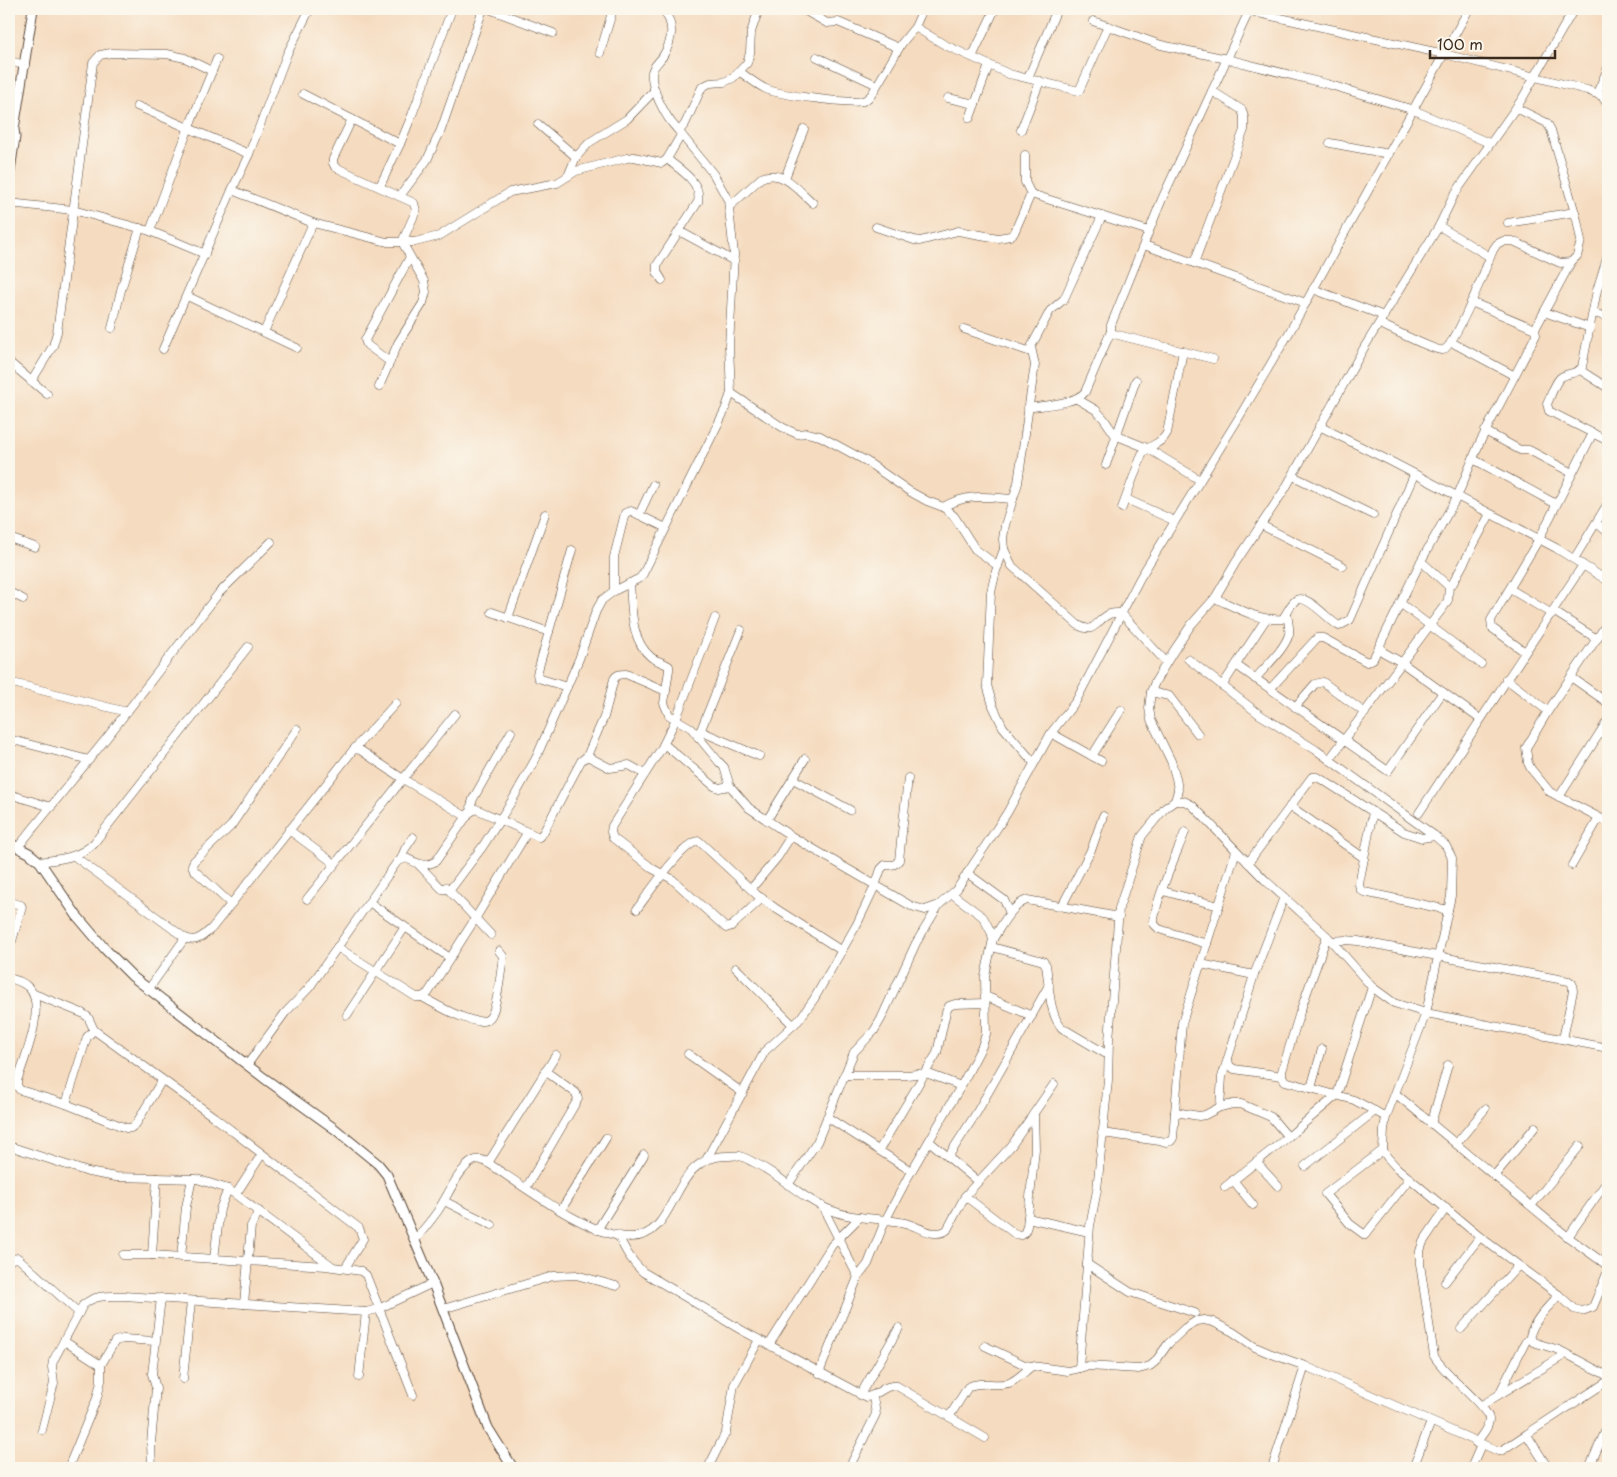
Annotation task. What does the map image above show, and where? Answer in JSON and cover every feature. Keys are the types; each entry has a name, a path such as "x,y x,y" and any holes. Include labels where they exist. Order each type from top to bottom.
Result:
{"street":[{"path":"9,177 15,138 10,131 25,65 33,9"},
{"path":"163,349 249,154 287,54 310,9"},
{"path":"380,186 407,129 452,9"},
{"path":"400,196 427,160 441,130 483,9"},
{"path":"489,9 553,33"},
{"path":"600,53 613,9"},
{"path":"401,859 406,858 418,864 442,889 453,886 477,854 536,758 579,659 596,611 602,600 614,591 640,578 643,574 731,393 729,346 734,261 728,200 714,175 679,132 657,97 652,71 668,46 672,28 668,15 662,9"},
{"path":"232,190 313,223 387,242 415,242 439,236 510,192 557,183 576,172 627,158 634,157 662,163 667,159 702,86 710,83 724,82 733,78 747,63 750,53 751,32 760,9"},
{"path":"802,9 827,23 838,22 899,48"},
{"path":"740,72 768,90 829,100 862,101 868,99 899,48 915,27 923,9"},
{"path":"972,57 995,9"},
{"path":"1028,78 1057,9"},
{"path":"1240,9 1535,76 1597,93 1605,99 1608,106"},
{"path":"788,1185 817,1142 854,1052 874,1031 881,1019 916,942 939,906 952,894 968,873 1006,813 1051,733 1076,701 1140,578 1242,412 1306,303 1470,9"},
{"path":"1175,801 1178,790 1176,778 1151,720 1149,708 1151,692 1166,662 1191,626 1215,598 1293,476 1319,426 1439,226 1454,195 1489,143 1516,108 1574,9"},
{"path":"1028,408 1077,398 1085,392 1111,331 1111,325 1162,199 1249,10"},
{"path":"1093,20 1161,45 1327,84 1414,110 1489,143"},
{"path":"915,27 945,45 1009,74 1079,91 1108,26"},
{"path":"31,382 53,346 57,332 93,64 100,55 111,53 167,54 185,58 212,71"},
{"path":"817,57 877,85"},
{"path":"150,231 217,59"},
{"path":"9,61 25,65"},
{"path":"970,118 989,65"},
{"path":"1597,93 1608,68"},
{"path":"1021,130 1040,81"},
{"path":"568,176 576,157 590,142 627,119 655,90"},
{"path":"1194,263 1244,130 1242,110 1212,91"},
{"path":"303,94 400,144"},
{"path":"948,98 975,104"},
{"path":"137,106 249,154"},
{"path":"1270,690 1317,638 1323,638 1366,662 1373,659 1421,561 1457,496 1485,431 1513,375 1536,335 1535,329 1570,262 1577,256 1581,241 1576,212 1551,130 1547,123 1516,108"},
{"path":"352,119 333,164 335,167 414,203 416,211 402,242"},
{"path":"538,124 576,157"},
{"path":"785,178 804,129"},
{"path":"1330,143 1390,154"},
{"path":"1025,155 1025,182 1031,194 1149,231"},
{"path":"662,280 656,272 657,265 698,202 699,196 694,182 667,159"},
{"path":"728,207 767,175 785,178 813,203"},
{"path":"876,227 920,241 958,231 1005,238 1014,233 1031,194"},
{"path":"9,203 73,210 150,231 204,254"},
{"path":"1508,223 1576,212"},
{"path":"1102,216 1064,299 1050,311 1032,342 1031,352 1035,365 1018,483 1005,525 1004,549 1012,566 1084,629 1094,627 1106,615 1122,613 1166,662"},
{"path":"264,332 313,223"},
{"path":"1439,226 1490,257"},
{"path":"112,328 121,290 140,228"},
{"path":"679,231 734,261"},
{"path":"1380,324 1441,350 1446,349 1471,302 1497,244 1503,241 1513,241 1560,263 1570,262"},
{"path":"379,387 398,343 423,303 426,292 424,280 402,242"},
{"path":"1144,245 1306,303"},
{"path":"1580,370 1598,290 1608,256"},
{"path":"390,362 367,345 365,340 410,257"},
{"path":"1313,289 1384,316"},
{"path":"187,296 297,348"},
{"path":"1471,302 1535,329"},
{"path":"1544,312 1590,328"},
{"path":"1593,313 1608,317"},
{"path":"964,329 1031,352"},
{"path":"1111,331 1114,334 1213,359"},
{"path":"1451,342 1513,375"},
{"path":"1122,508 1141,457 1147,448 1160,442 1167,433 1184,351"},
{"path":"9,362 47,394"},
{"path":"1608,388 1580,370 1567,374 1559,380 1547,404 1549,411 1608,441"},
{"path":"1106,465 1136,380"},
{"path":"731,393 782,427 798,434 808,433 820,436 866,461 909,491 943,507 954,516 975,549 998,566"},
{"path":"1077,398 1096,410 1115,435 1147,448 1200,480"},
{"path":"1319,426 1539,539 1608,580"},
{"path":"1485,431 1520,450 1529,450 1572,473"},
{"path":"1525,652 1492,628 1491,620 1539,539 1593,433"},
{"path":"1473,459 1556,504"},
{"path":"1215,598 1257,617 1282,619 1294,601 1303,598 1339,626 1350,620 1414,474"},
{"path":"1293,476 1373,515"},
{"path":"639,515 653,485"},
{"path":"943,507 957,500 969,497 1014,499"},
{"path":"1126,499 1175,521"},
{"path":"1574,559 1608,503"},
{"path":"614,591 614,557 625,513 631,511 666,528"},
{"path":"508,618 545,514"},
{"path":"1449,585 1453,583 1490,514"},
{"path":"1596,523 1608,532"},
{"path":"1261,525 1342,566"},
{"path":"9,538 35,547"},
{"path":"18,847 127,712 219,593 271,542"},
{"path":"1004,549 991,592 987,685 993,706 1003,727 1034,763"},
{"path":"567,687 538,678 537,674 572,550"},
{"path":"1421,561 1449,585"},
{"path":"1418,813 1583,565"},
{"path":"630,583 635,630 641,646 651,658 668,666 670,670 665,708 669,715 699,734 759,756"},
{"path":"1329,760 1428,624 1448,600 1449,585"},
{"path":"1510,590 1597,639"},
{"path":"9,592 24,599"},
{"path":"1400,603 1480,664"},
{"path":"492,612 549,632"},
{"path":"1255,679 1286,640 1289,628 1287,614"},
{"path":"715,618 676,719 664,744 612,826 611,832 613,838 662,874 672,879 726,928 732,926 762,898"},
{"path":"1222,686 1266,618"},
{"path":"1608,622 1548,711 1528,743 1526,753 1531,769 1550,792 1608,822"},
{"path":"699,734 741,630"},
{"path":"1380,645 1383,652 1401,662 1480,719"},
{"path":"40,862 74,856 88,850 94,844 248,647"},
{"path":"1188,659 1258,714 1329,760 1435,836 1446,846 1452,858 1451,896 1426,1013 1386,1117 1383,1150 1387,1157 1397,1168 1480,1238 1574,1308 1582,1312 1593,1307 1608,1271"},
{"path":"1236,664 1270,690 1388,771 1443,692"},
{"path":"469,814 476,809 539,837 543,833 581,761 587,756 604,717 616,676 626,674 666,691"},
{"path":"1571,676 1608,703"},
{"path":"1506,679 1548,711"},
{"path":"9,682 127,712"},
{"path":"1295,707 1314,684 1323,682 1364,713"},
{"path":"1151,692 1169,696 1198,734"},
{"path":"74,856 185,938 191,941 200,939 212,928 354,749 396,703"},
{"path":"1092,756 1121,710"},
{"path":"307,898 455,714"},
{"path":"1559,797 1608,720"},
{"path":"231,904 194,870 192,865 231,826 297,729"},
{"path":"418,864 428,864 436,861 469,814 473,800 511,732"},
{"path":"1051,733 1101,761"},
{"path":"699,734 724,767 730,786 749,808 791,836 911,906 925,910 939,906"},
{"path":"9,739 89,760"},
{"path":"664,744 714,786 719,788 730,786"},
{"path":"354,749 360,750 403,779 469,814"},
{"path":"587,756 610,768 628,765 645,774"},
{"path":"767,820 805,759"},
{"path":"1248,863 1310,779 1317,777 1404,832 1422,838 1435,836"},
{"path":"706,1160 765,1051 793,1025 814,999 857,924 876,886 883,866 893,866 899,860 908,778"},
{"path":"792,779 850,810"},
{"path":"9,794 51,807"},
{"path":"1079,1368 1089,1232 1097,1190 1119,917 1124,890 1142,836 1165,808 1175,801 1184,801 1192,805 1248,863 1329,939 1372,986 1400,1006 1426,1013 1608,1048"},
{"path":"1290,806 1364,858"},
{"path":"1373,812 1359,884 1360,889 1364,892 1448,910"},
{"path":"1062,906 1092,848 1103,816"},
{"path":"1572,865 1599,818"},
{"path":"289,830 335,864"},
{"path":"1185,832 1153,919 1156,927 1207,944"},
{"path":"337,947 416,997 428,993 527,833"},
{"path":"751,889 777,858 791,836"},
{"path":"247,1065 285,1013 309,988 397,862 401,859 413,838"},
{"path":"637,908 662,874 687,846 693,841 699,841 762,898 842,951"},
{"path":"9,843 40,862 77,916 133,977 247,1065 335,1129 378,1164 387,1175 433,1283 488,1428 510,1467"},
{"path":"1102,1132 1167,1142 1173,1138 1182,1023 1236,851"},
{"path":"968,873 1004,900 1010,914"},
{"path":"446,887 491,934"},
{"path":"1163,891 1219,906"},
{"path":"952,894 983,917 991,932 993,943"},
{"path":"1220,1107 1222,1078 1228,1058 1254,975 1284,897"},
{"path":"819,1373 858,1277 868,1264 885,1221 982,1046 986,1034 984,976 993,943 1010,914 1020,903 1027,900 1119,917"},
{"path":"9,902 21,905 22,907 12,941"},
{"path":"369,902 450,958"},
{"path":"347,1015 405,927"},
{"path":"148,990 185,938"},
{"path":"1329,939 1358,941 1569,981 1572,984 1573,991 1563,1039"},
{"path":"1329,939 1300,1012 1282,1076 1286,1081 1354,1100 1386,1117"},
{"path":"993,943 1043,961 1046,965 1054,1015 1057,1022 1062,1028 1108,1055"},
{"path":"422,996 463,1018 484,1022 492,1015 500,982 503,956 499,951"},
{"path":"1200,964 1254,975"},
{"path":"736,968 793,1025"},
{"path":"9,978 22,982 29,987 34,994 36,1014 36,1021 17,1081 17,1086 20,1090"},
{"path":"948,1157 977,1112 1049,985"},
{"path":"1225,1187 1337,1095 1372,986"},
{"path":"34,994 82,1013 88,1018 94,1030 359,1228 363,1239 345,1268"},
{"path":"879,1150 937,1053 949,1006 985,1000 1010,1005 1032,1016"},
{"path":"66,1104 87,1037 94,1030"},
{"path":"1311,1088 1322,1048"},
{"path":"488,1163 556,1054"},
{"path":"688,1054 743,1093"},
{"path":"1228,1058 1229,1065 1234,1069 1282,1076"},
{"path":"1431,1124 1448,1065"},
{"path":"526,1188 578,1099 576,1093 545,1071"},
{"path":"844,1075 907,1075 926,1073 961,1086"},
{"path":"9,1088 66,1104 126,1128 131,1128 136,1124 162,1080"},
{"path":"415,1240 444,1201 462,1171 471,1162 481,1159 561,1210 597,1230 630,1237 654,1229 662,1220 680,1185 694,1168 706,1160 718,1156 740,1156 763,1167 808,1199 831,1210 860,1217 904,1223 936,1234 942,1233 947,1230 965,1196 1012,1145 1054,1084"},
{"path":"1396,1094 1568,1237 1608,1266"},
{"path":"1175,1112 1199,1116 1220,1107 1241,1104 1267,1115 1274,1120 1288,1137"},
{"path":"1456,1144 1485,1109"},
{"path":"1305,1166 1375,1111"},
{"path":"965,1196 1018,1235 1025,1232 1035,1149 1034,1114"},
{"path":"827,1117 911,1171"},
{"path":"1494,1176 1535,1128"},
{"path":"561,1210 606,1138"},
{"path":"929,1141 977,1181"},
{"path":"9,1146 88,1172 116,1177 192,1179 206,1181 228,1189 333,1267"},
{"path":"1531,1206 1580,1146"},
{"path":"1383,1150 1325,1194 1350,1224 1365,1235 1410,1178"},
{"path":"236,1194 262,1154"},
{"path":"597,1230 644,1155"},
{"path":"1256,1162 1278,1186"},
{"path":"152,1255 157,1178"},
{"path":"181,1257 186,1207 192,1179"},
{"path":"1233,1180 1253,1205"},
{"path":"1568,1237 1608,1180"},
{"path":"214,1259 220,1209 228,1189"},
{"path":"444,1201 492,1226"},
{"path":"822,1206 858,1277"},
{"path":"1446,1208 1420,1250 1420,1264 1431,1346 1437,1363 1453,1380 1482,1405 1488,1413 1488,1426 1478,1444 1471,1468"},
{"path":"244,1304 251,1226 258,1211"},
{"path":"769,1345 832,1245 860,1217"},
{"path":"1028,1218 1089,1232"},
{"path":"618,1235 634,1264 643,1272 759,1340 860,1395 873,1397 885,1388 897,1386 985,1438"},
{"path":"1445,1282 1480,1238"},
{"path":"123,1255 248,1261 345,1268 361,1271 366,1275 413,1394"},
{"path":"9,1262 14,1258 18,1258 79,1313"},
{"path":"1087,1264 1130,1292 1195,1314"},
{"path":"1461,1329 1518,1266"},
{"path":"443,1309 553,1276 576,1275 616,1286"},
{"path":"42,1430 54,1383 53,1361 83,1305 91,1299 101,1296 160,1298 366,1312 378,1309 433,1283"},
{"path":"1559,1295 1531,1330 1530,1336 1533,1342 1566,1354 1608,1376"},
{"path":"152,1468 151,1443 156,1388 152,1374 160,1298"},
{"path":"183,1379 191,1301"},
{"path":"358,1377 366,1312"},
{"path":"984,1346 1025,1365 1068,1371 1087,1366 1138,1369 1150,1366 1168,1344 1185,1328 1196,1321 1204,1320 1233,1332 1255,1347 1305,1366 1478,1444 1498,1451 1527,1435 1608,1381"},
{"path":"860,1395 899,1328"},
{"path":"68,1468 97,1398 101,1382 101,1365 114,1342 117,1340 155,1341"},
{"path":"708,1468 726,1432 734,1385 759,1340"},
{"path":"64,1341 101,1365"},
{"path":"1498,1396 1526,1341"},
{"path":"1482,1405 1566,1354"},
{"path":"949,1417 968,1387 972,1385 1000,1385 1011,1382 1032,1366"},
{"path":"1272,1468 1305,1366"},
{"path":"848,1468 876,1414 873,1397"},
{"path":"1413,1468 1431,1422"},
{"path":"1590,1468 1608,1425"},
{"path":"1527,1435 1548,1468"}]}
